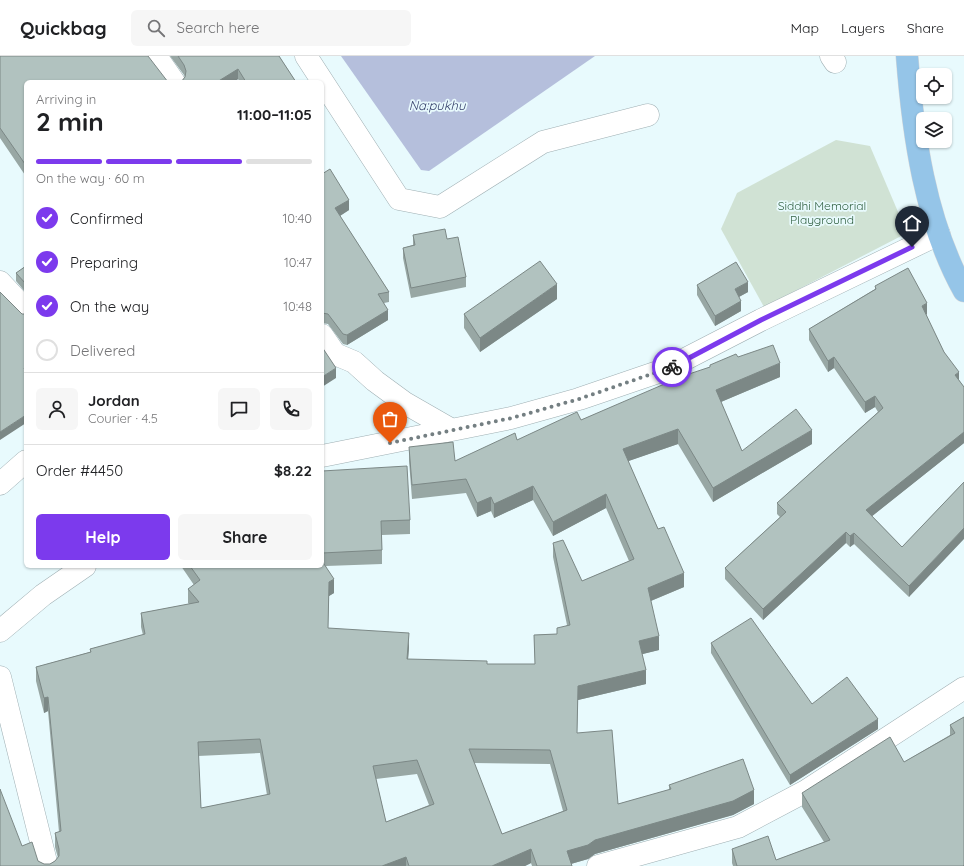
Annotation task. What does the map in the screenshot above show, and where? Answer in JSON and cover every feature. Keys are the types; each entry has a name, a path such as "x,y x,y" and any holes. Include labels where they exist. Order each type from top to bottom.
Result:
{"main road":[{"path":"907,56 909,90 920,158 939,234 964,291"}],"street":[{"path":"156,56 173,80"},
{"path":"306,56 322,80"},
{"path":"324,84 399,199 440,207 543,142 648,115"},
{"path":"324,456 512,418 579,399 664,370 761,320 939,234"},
{"path":"0,282 24,308"},
{"path":"324,338 335,354 354,362 375,381 405,403 452,430"},
{"path":"0,484 24,463"},
{"path":"0,631 43,595 83,568"},
{"path":"0,677 8,745 47,866"},
{"path":"598,866 738,827 806,791 964,688"}],"green space":[{"name":"Siddhi Memorial Playground","path":"836,140 870,146 907,233 764,307 721,229 737,193"}],"water":[{"name":"Na:pukhu","path":"341,56 595,56 429,171 421,170"}],"building":[{"path":"0,56 148,56 166,80 24,80 24,163 0,128"},
{"path":"178,56 279,56 295,80 245,80 238,69 220,80 183,80 186,71"},
{"path":"330,169 349,200 335,208 389,292 378,294 388,310 347,335 343,334 328,314 324,313 324,173"},
{"path":"445,229 447,239 458,237 466,277 411,288 403,248 415,245 413,235"},
{"path":"540,261 557,284 480,338 464,314"},
{"path":"736,262 748,282 735,289 741,301 715,316 697,285"},
{"path":"24,267 24,282 16,273"},
{"path":"908,268 927,303 922,306 944,352 959,372 955,375 964,387 964,432 866,510 902,547 964,482 964,528 909,586 854,533 850,536 846,532 763,609 725,568 786,512 777,503 883,408 875,396 865,402 834,357 828,361 809,329 876,289 875,286"},
{"path":"0,292 22,314 24,314 24,416 0,432"},
{"path":"773,345 780,363 716,390 742,451 796,409 812,430 713,488 678,429 623,449 658,529 664,527 684,573 648,588 659,636 639,641 646,670 578,686 577,733 612,730 618,804 671,789 669,785 743,759 754,790 733,801 595,840 588,845 567,851 572,866 537,866 531,849 492,866 409,866 406,857 382,866 0,866 0,789 22,846 32,842 38,861 44,864 50,864 59,856 55,833 61,831 48,697 44,698 36,667 91,652 90,649 145,634 141,613 199,602 188,589 200,580 191,568 324,568 324,564 334,579 329,582 328,628 409,633 407,659 487,661 487,664 535,664 534,635 557,634 557,628 570,625 553,543 563,540 582,581 634,559 606,494 553,522 533,486 494,504 491,497 477,503 466,479 412,485 409,447 453,442 455,461 515,433 517,440 577,412 581,420 683,376 710,367 710,365 736,354 738,357","holes":["260,739 270,794 201,808 198,742","469,749 550,750 567,810 502,834","417,760 434,804 386,822 373,766"]},
{"path":"324,350 336,368 324,376"},
{"path":"407,466 410,520 381,521 382,550 324,553 324,471"},
{"path":"751,618 812,704 847,677 878,719 790,775 711,643"},
{"path":"964,717 963,866 737,866 732,849 768,836 776,860 830,840 802,793 890,737 904,762 955,733 950,725"}],"way so far":[{"path":"390,443 512,418 579,399 672,367"}],"route":[{"path":"672,367 761,320 912,247"}]}
